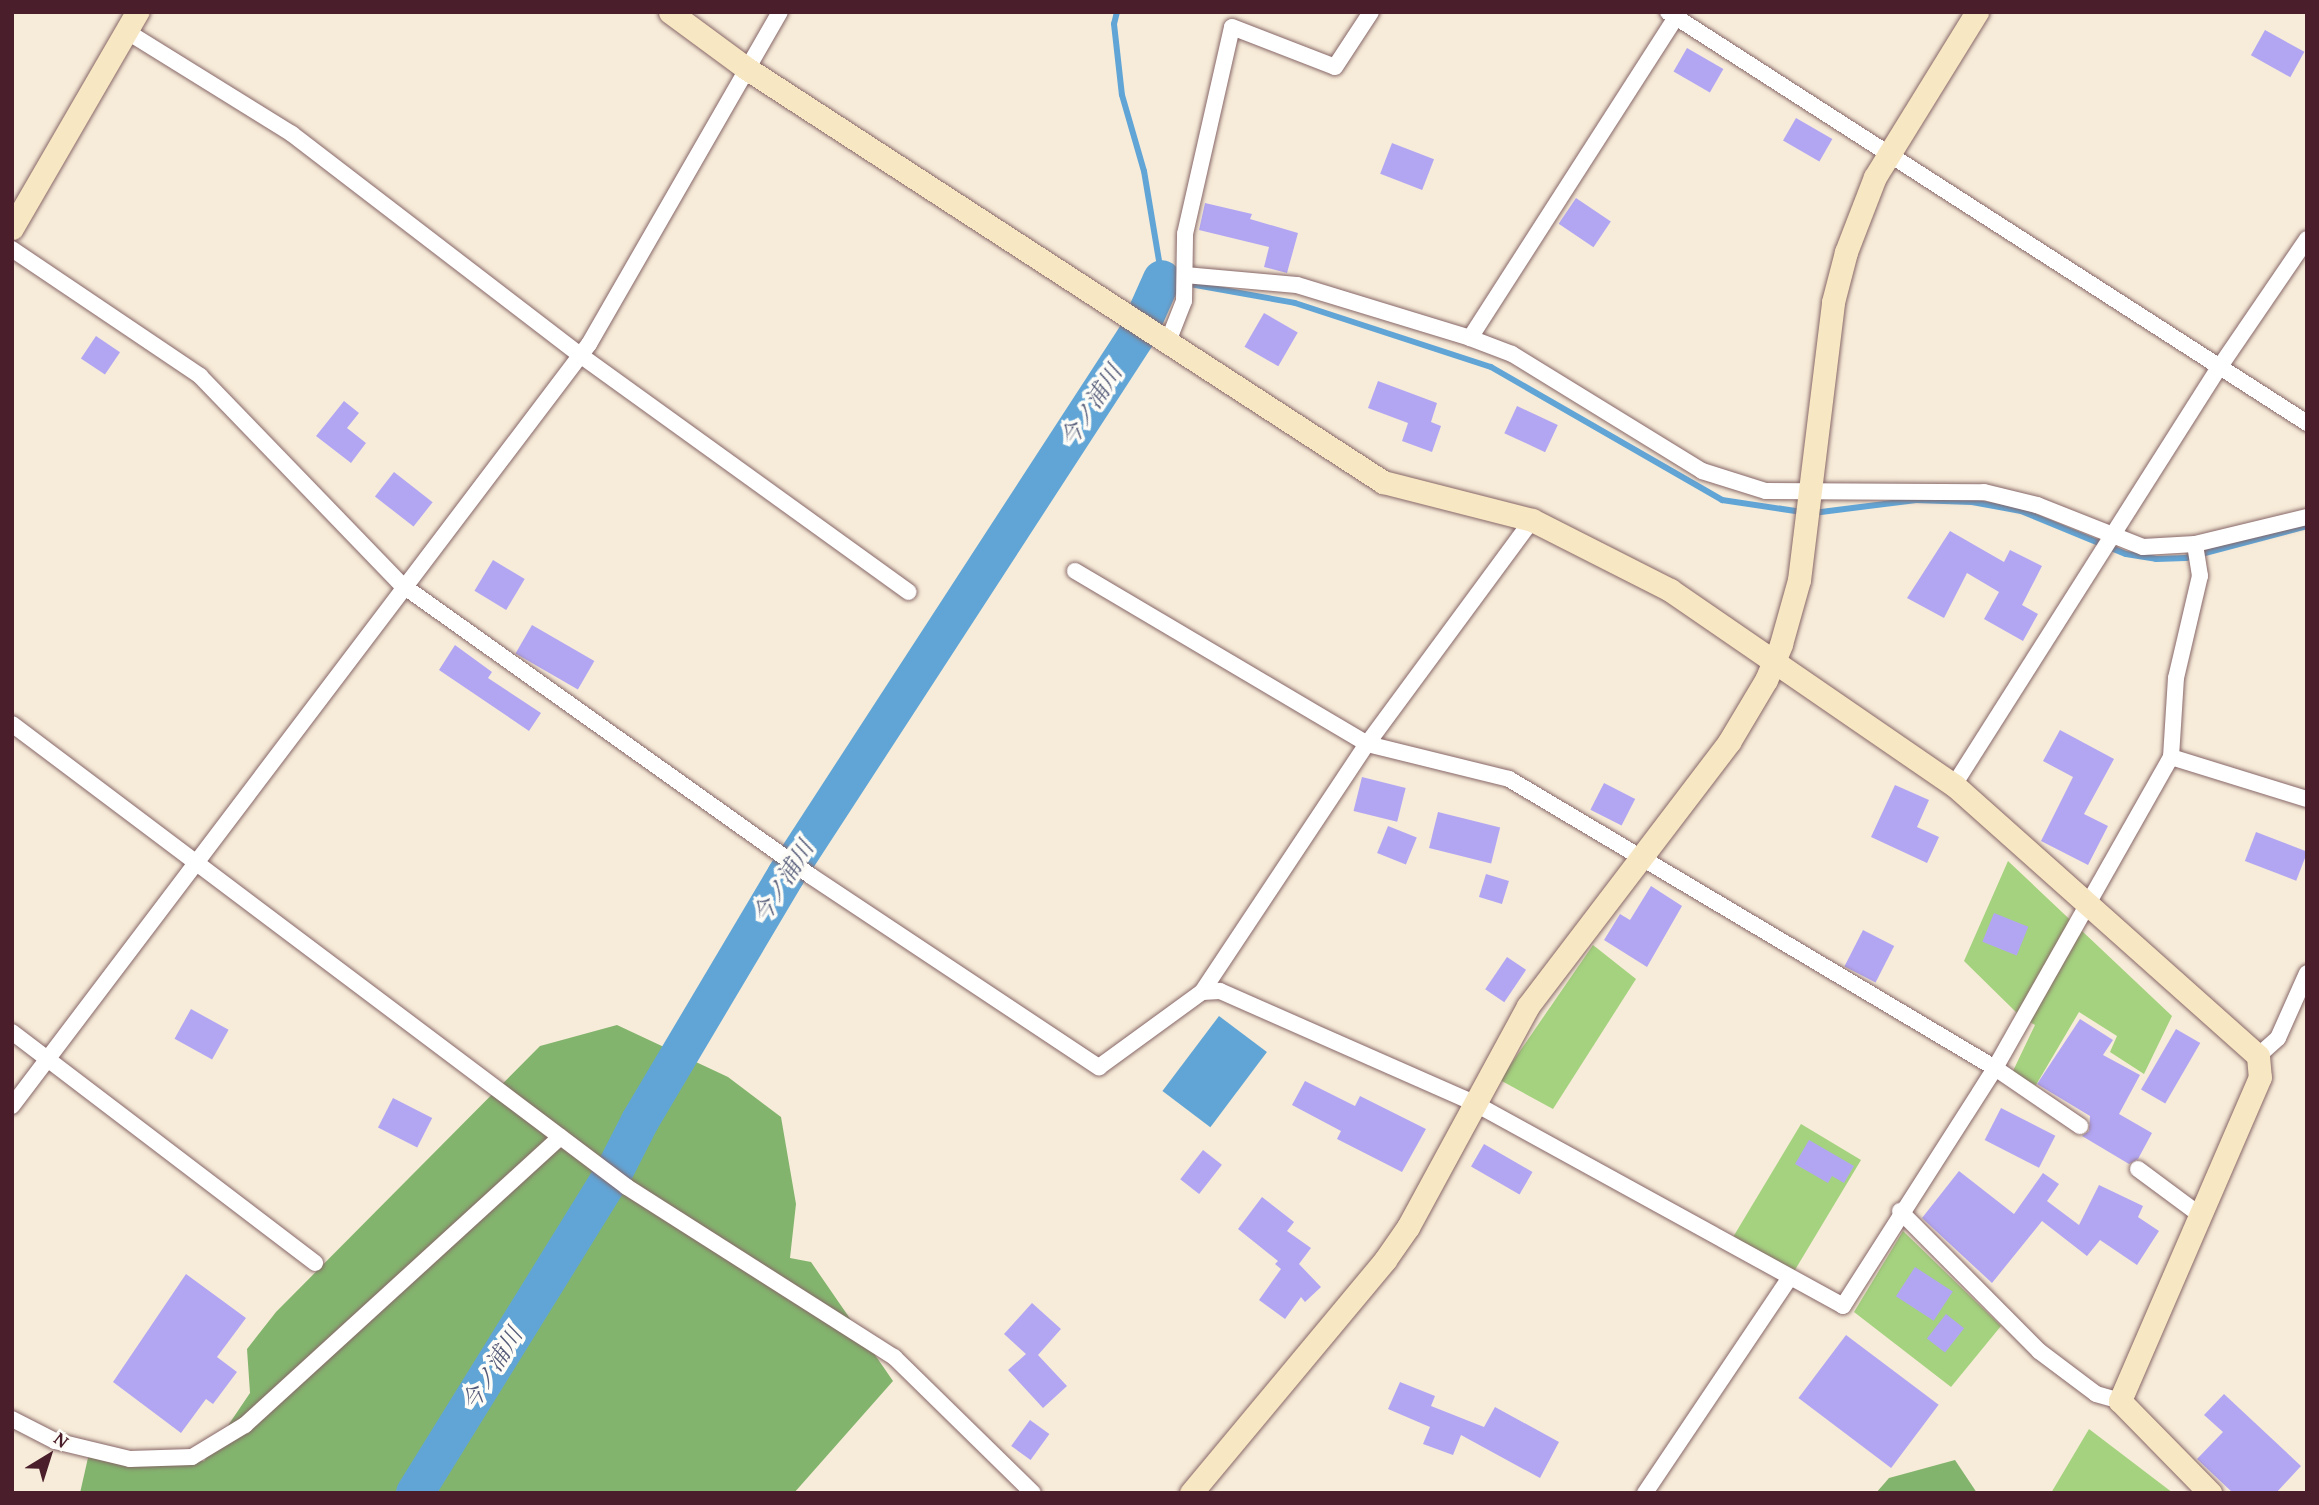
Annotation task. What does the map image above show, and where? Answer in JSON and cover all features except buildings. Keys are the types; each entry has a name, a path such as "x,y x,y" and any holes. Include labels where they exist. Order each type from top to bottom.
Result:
{"street":[{"path":"670,12 746,68 1169,339 1383,482 1532,520 1671,590 1954,785 2258,1056 2260,1077 2120,1401"},
{"path":"12,1106 196,865 402,585 580,355 780,12"},
{"path":"1169,339 1184,301 1185,234 1231,27 1335,67 1371,12"},
{"path":"1191,1493 1385,1260 1408,1227 1474,1103 1536,995 1729,741 1775,660 1799,580 1807,489 1833,302 1846,252 1888,154 1976,12"},
{"path":"1470,338 1674,14 2307,423"},
{"path":"12,228 132,22 292,134 580,355 909,592"},
{"path":"1954,785 2219,368 2307,239"},
{"path":"12,249 200,376 402,585 811,876 1099,1067 1202,992 1367,744 1532,520"},
{"path":"1185,275 1297,285 1470,338 1512,354 1702,471 1766,491 1807,489 1984,492 2114,534 2143,547 2195,544 2307,517"},
{"path":"1202,992 1220,992 1474,1103 1789,1279 1843,1306 1900,1212 1994,1068 2171,757 2176,678 2200,576 2195,544"},
{"path":"1075,571 1367,744 1509,779 1638,859 1994,1068 2080,1126"},
{"path":"12,724 196,865 499,1086 560,1137 627,1187 894,1357 1033,1493"},
{"path":"2171,757 2307,799"},
{"path":"2258,1056 2278,1038 2307,973"},
{"path":"12,1032 315,1263"},
{"path":"12,1419 55,1441 130,1459 192,1457 245,1425 560,1137"},
{"path":"2138,1169 2200,1215"},
{"path":"1900,1212 2039,1351 2096,1395 2120,1401 2189,1484 2210,1493"},
{"path":"1645,1493 1789,1279"}],"green space":[{"path":"2008,861 2172,1016 2144,1074 2110,1052 2117,1036 2079,1012 2036,1085 2012,1073 2035,1025 2020,1016 1964,961"},
{"path":"1593,945 1636,979 1553,1109 1500,1080"},
{"path":"617,1025 728,1077 781,1117 796,1204 790,1258 811,1262 893,1381 794,1493 80,1493 90,1449 204,1461 250,1393 247,1349 276,1312 540,1046"},
{"path":"1801,1124 1861,1160 1794,1272 1734,1236"},
{"path":"1903,1231 2001,1326 1951,1387 1854,1312"},
{"path":"2089,1429 2173,1493 2051,1493"},
{"path":"1955,1460 1977,1493 1876,1493 1889,1478"}],"water":[{"path":"1219,1016 1267,1052 1210,1127 1162,1091"}],"waterway":[{"path":"1117,12 1114,24 1122,95 1144,171 1162,279 1295,303 1491,367 1722,500 1802,512"},
{"name":"今ノ浦川","path":"415,1493 613,1174 640,1121 786,875 1137,335 1162,279"},
{"path":"1813,513 1916,500 1972,502 2021,511 2126,554 2156,559 2186,558 2307,526"}]}
